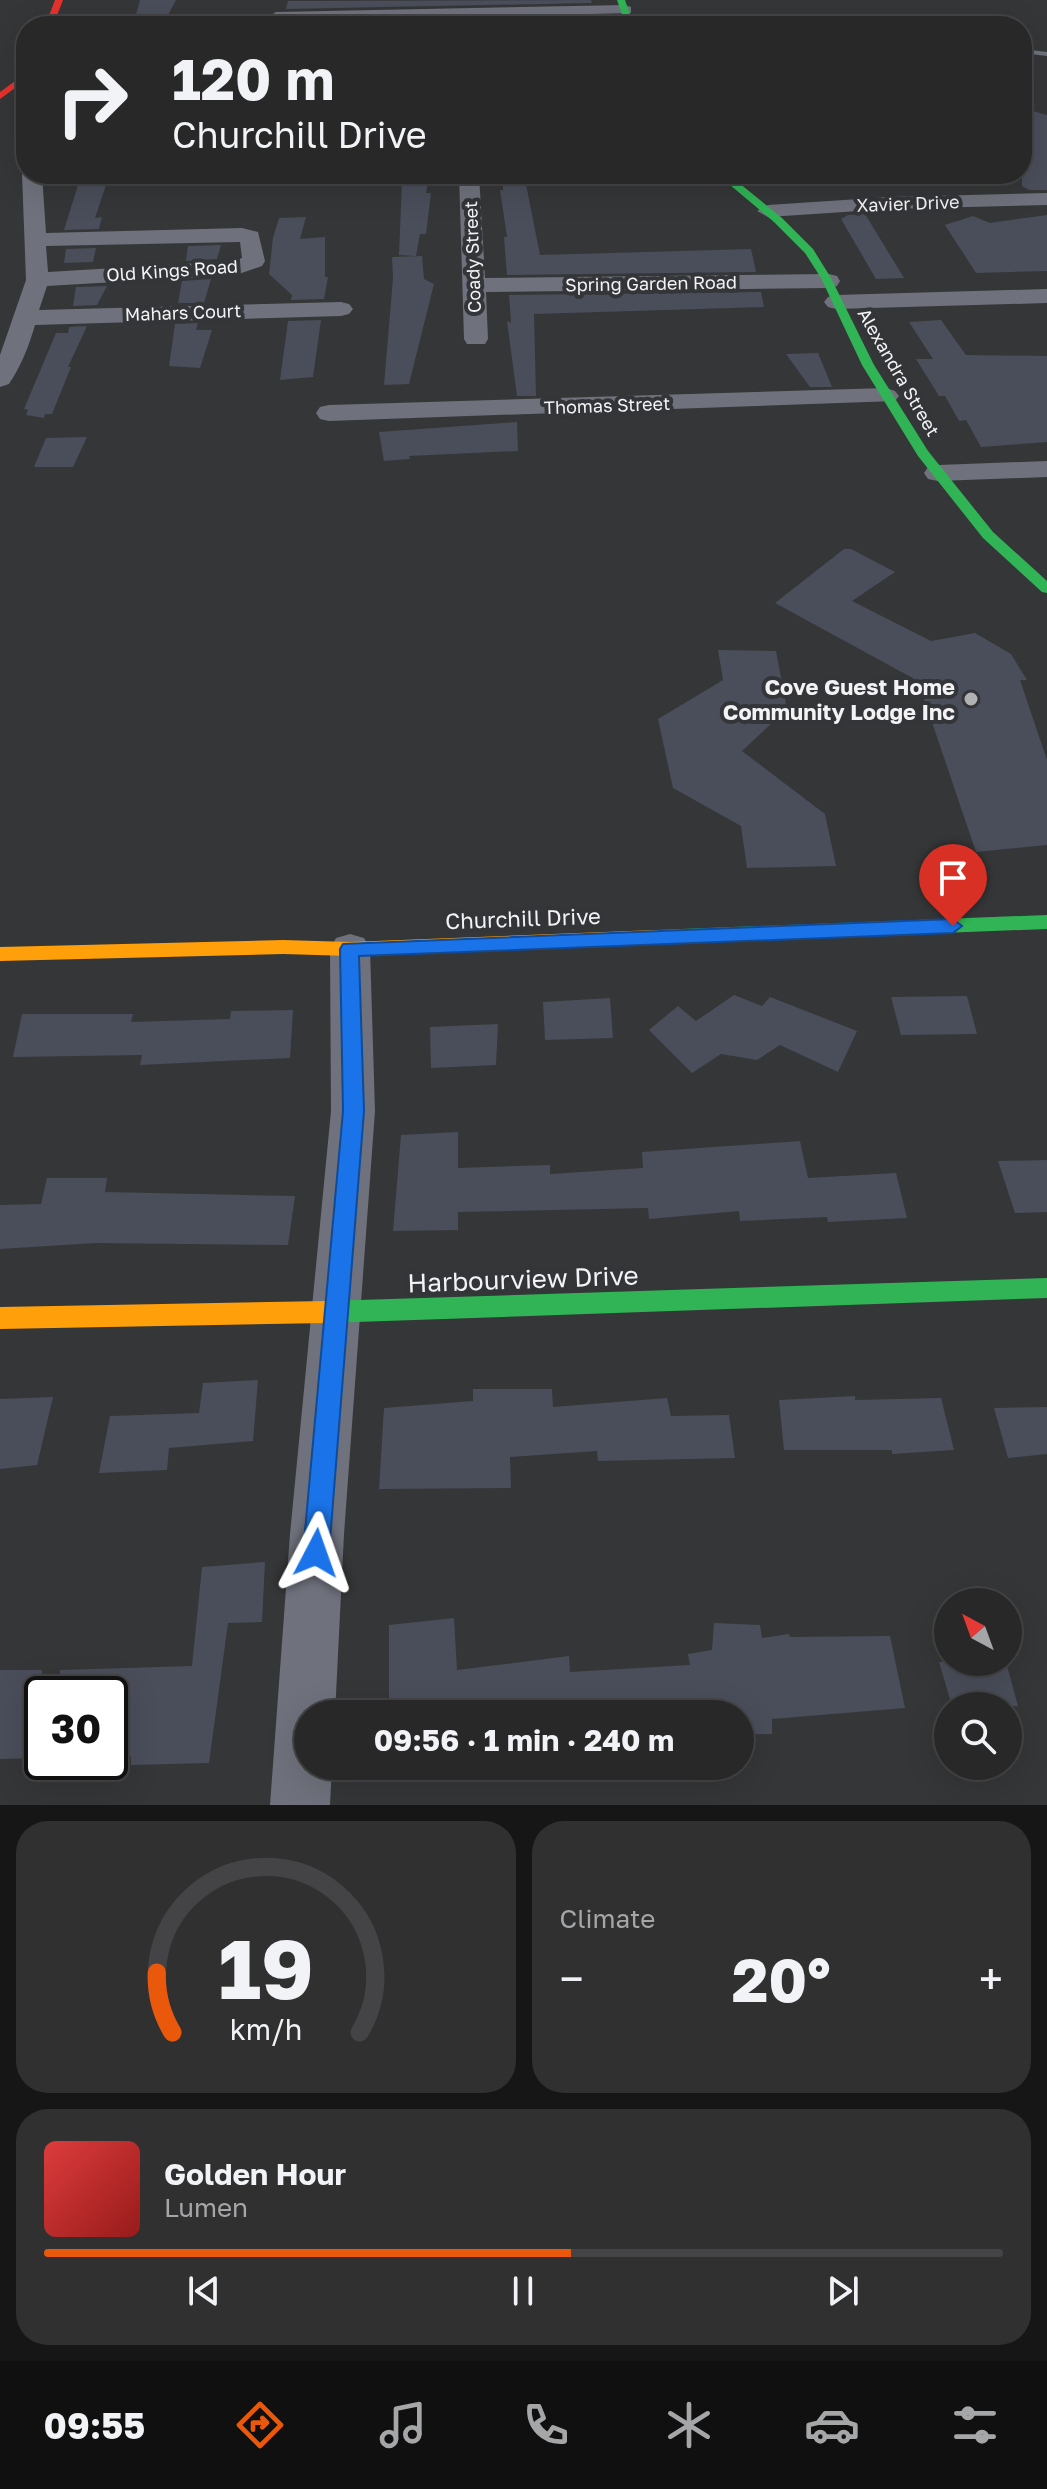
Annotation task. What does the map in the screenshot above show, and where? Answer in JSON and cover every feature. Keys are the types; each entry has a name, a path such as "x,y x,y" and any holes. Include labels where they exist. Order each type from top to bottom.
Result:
{"street":[{"path":"276,14 625,12"},
{"path":"0,379 16,348 37,280 32,184"},
{"name":"Coady Street","path":"469,184 476,339"},
{"name":"Alexandra Street","path":"734,184 802,243 833,291 886,396 938,473 989,536 1047,589"},
{"path":"878,184 889,203"},
{"name":"Xavier Drive","path":"768,211 889,203 1047,199"},
{"name":"Old Kings Road","path":"35,240 242,235 250,237 255,252 254,261 236,268 37,280"},
{"name":"Spring Garden Road","path":"473,285 1047,296"},
{"name":"Mahars Court","path":"26,318 341,309"},
{"name":"Thomas Street","path":"329,413 886,396"},
{"path":"938,473 1047,469"},
{"name":"Churchill Drive","path":"0,954 268,947 350,949 1047,922"},
{"path":"300,1805 335,1312 353,1111 350,949"},
{"name":"Harbourview Drive","path":"0,1318 335,1312 1047,1288"}],"building":[{"path":"140,0 176,0 167,16 136,16"},
{"path":"591,0 592,3 286,9 288,1"},
{"path":"1032,111 1047,115 1047,190 1029,190 1022,186 1032,184"},
{"path":"78,184 106,184 95,218 102,217 99,229 64,230"},
{"path":"402,184 428,184 426,193 431,193 426,234 420,234 416,256 399,255"},
{"path":"503,184 526,184 540,255 751,249 756,272 507,275 504,237 507,237 500,190 503,190"},
{"path":"865,214 904,278 876,279 841,219 848,215"},
{"path":"1047,215 1047,271 976,273 945,225 973,216 990,223"},
{"path":"306,217 300,239 325,237 325,277 328,277 324,299 291,300 292,295 269,274 273,238 279,218"},
{"path":"221,245 217,259 186,261 188,246"},
{"path":"96,248 93,262 64,263 66,249"},
{"path":"422,256 424,279 434,284 409,384 384,385 392,257"},
{"path":"211,279 204,303 178,303 182,281"},
{"path":"107,286 97,305 73,306 76,287"},
{"path":"761,292 764,307 534,314 536,396 517,396 507,321 511,323 509,295"},
{"path":"321,320 313,377 280,380 288,321"},
{"path":"941,320 966,355 1047,356 1047,442 981,447 966,420 959,421 945,396 939,396 916,359 933,359 909,322"},
{"path":"198,323 196,330 212,330 200,368 169,366 175,324"},
{"path":"87,326 68,367 71,367 52,414 45,414 44,418 26,415 28,410 24,409 56,333 68,333 69,327"},
{"path":"818,353 832,387 810,387 786,354"},
{"path":"517,422 518,451 409,456 410,459 384,461 379,432"},
{"path":"87,437 73,467 34,467 46,438"},
{"name":"Cove Guest Home Community Lodge Inc","path":"844,549 851,549 895,572 852,601 931,641 975,633 1011,654 1027,680 1020,680 1047,760 1047,845 976,852 918,681 775,603"},
{"name":"Cove Guest Home Community Lodge Inc","path":"718,650 776,651 787,709 742,751 825,814 836,866 747,868 741,826 673,788 658,719 723,680"},
{"path":"734,995 762,1006 770,997 857,1031 838,1072 780,1045 757,1060 721,1054 692,1073 649,1030 678,1006 696,1021"},
{"path":"967,996 977,1034 901,1035 891,997"},
{"path":"610,998 613,1038 545,1040 543,1002"},
{"path":"293,1010 290,1058 140,1065 142,1055 13,1057 22,1014 133,1014 131,1022 230,1019 231,1011"},
{"path":"498,1024 496,1065 431,1068 430,1027"},
{"path":"458,1132 458,1168 550,1165 550,1174 643,1168 642,1152 800,1141 808,1178 896,1173 907,1218 828,1222 827,1217 740,1221 739,1211 649,1219 648,1208 458,1212 458,1230 393,1231 401,1135"},
{"path":"1047,1160 1047,1212 1015,1213 998,1161"},
{"path":"47,1178 107,1178 105,1192 295,1196 288,1245 95,1243 0,1249 0,1205 41,1204"},
{"path":"258,1380 253,1441 169,1448 167,1470 99,1473 110,1416 199,1413 203,1383"},
{"path":"473,1389 552,1389 553,1407 667,1398 671,1416 729,1415 735,1458 598,1461 597,1451 510,1457 511,1488 379,1489 384,1408 473,1401"},
{"path":"855,1396 855,1400 941,1398 954,1450 892,1454 892,1450 784,1450 779,1400"},
{"path":"53,1397 37,1465 0,1469 0,1399"},
{"path":"1047,1407 1047,1454 1008,1458 994,1408"},
{"path":"265,1562 262,1622 228,1623 209,1763 131,1765 131,1756 128,1756 128,1676 60,1676 60,1670 192,1666 202,1567"},
{"path":"454,1618 457,1670 569,1656 570,1672 690,1665 688,1654 712,1650 714,1623 760,1625 762,1638 789,1634 790,1637 890,1636 905,1708 772,1719 772,1734 754,1734 754,1700 389,1700 389,1625"},
{"path":"0,1670 42,1670 42,1676 24,1676 24,1758 0,1759"},
{"path":"943,1676 1010,1676 1014,1692 948,1692"}],"traffic: fast":[{"path":"621,0 627,16"},
{"path":"734,184 778,220 809,251 826,278 868,365 923,453 988,535 1047,589"},
{"path":"656,937 1047,922"},
{"path":"327,1312 1047,1288"}],"traffic: slow":[{"path":"0,954 283,947 350,949 656,937"},
{"path":"0,1318 327,1312"}],"traffic: jam":[{"path":"53,16 59,0"},
{"path":"0,96 16,84"}],"place":[{"name":"Cove Guest Home Community Lodge Inc","path":"971,699"}],"route":[{"path":"316,1553 353,1111 350,949 953,926"}]}
